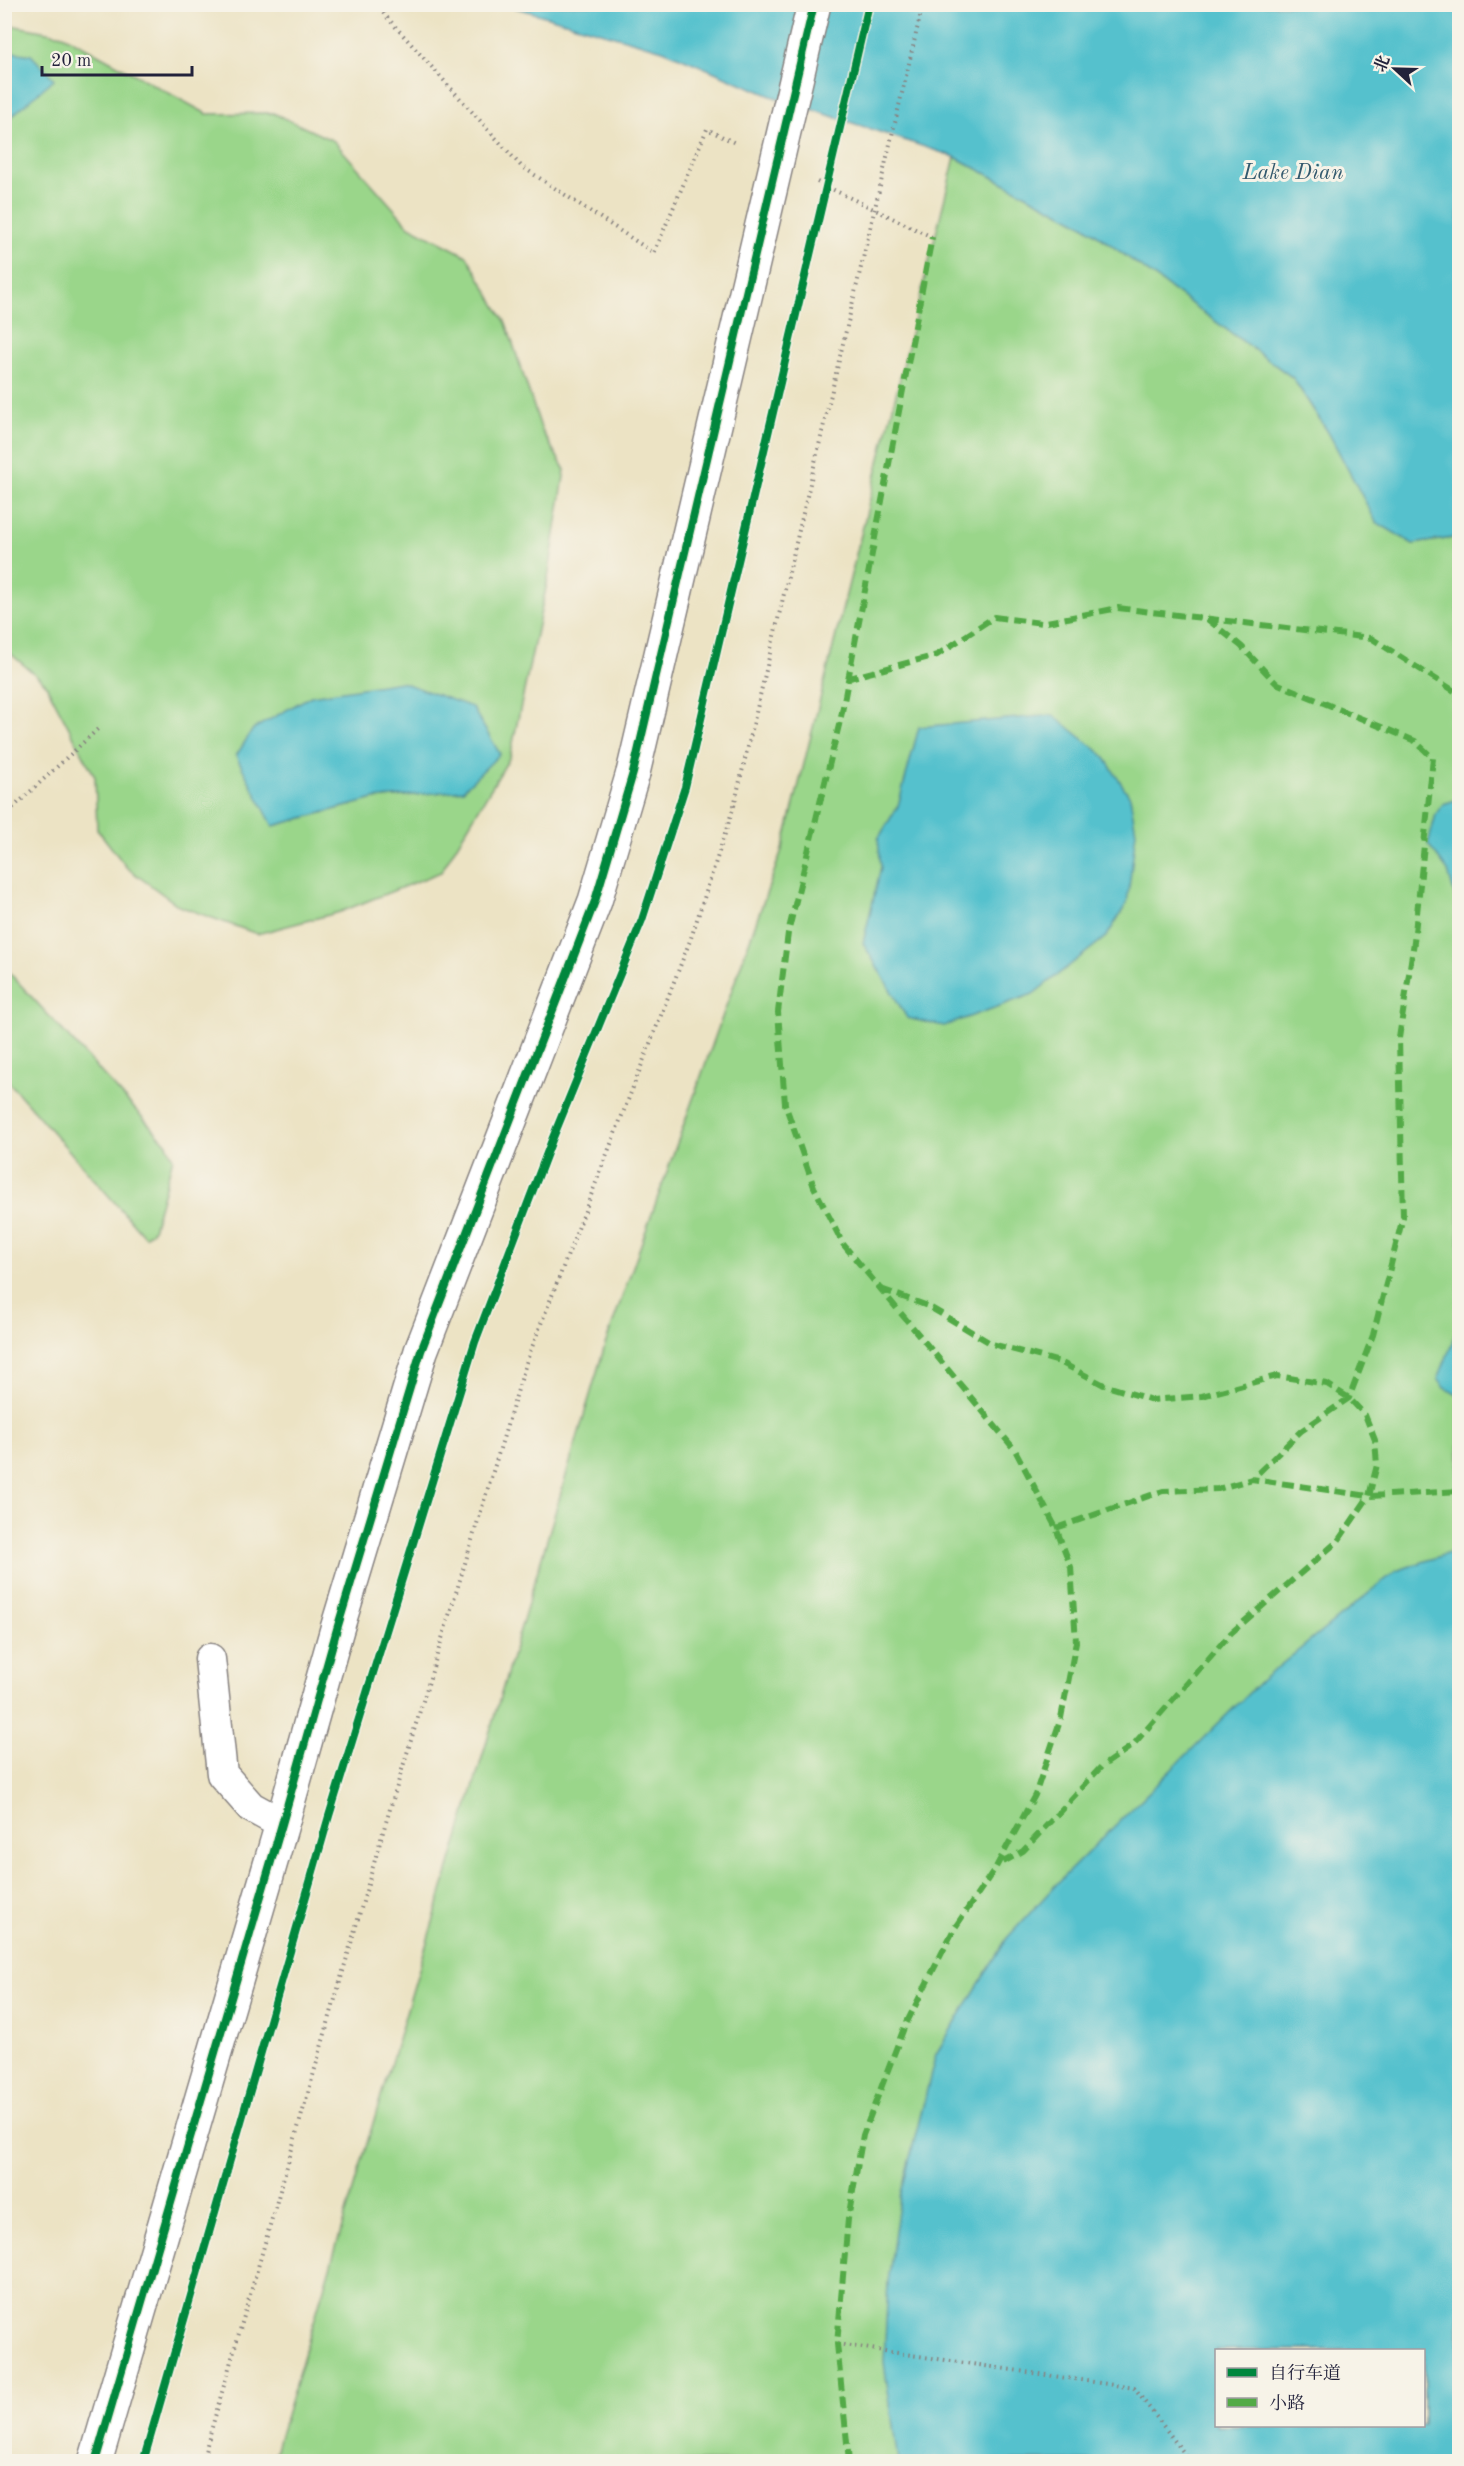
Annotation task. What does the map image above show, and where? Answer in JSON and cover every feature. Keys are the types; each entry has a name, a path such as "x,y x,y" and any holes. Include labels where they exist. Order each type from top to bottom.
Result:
{"street":[{"path":"95,2462 337,1629 421,1351 595,902 633,773 814,4"}],"lane":[{"path":"210,1659 222,1774 251,1807 282,1824"}],"path":[{"path":"375,4 521,166 654,254 707,129 739,145"},
{"path":"202,2462 383,1832 527,1360 691,938 734,806 923,4"},
{"path":"825,191 828,180"},
{"path":"814,181 932,237"},
{"path":"4,816 100,727"},
{"path":"837,2344 1134,2388 1191,2462"}],"green space":[{"path":"5,24 63,35 207,114 273,113 334,141 409,226 467,256 506,323 542,431 565,470 548,578 510,757 441,872 340,912 257,934 179,906 127,868 97,829 95,777 45,683 5,649 5,122 12,113 31,55 5,51","holes":["499,754 463,790 374,799 272,826"]},
{"path":"955,157 1085,226 1293,378 1328,432 1413,544 1459,537 1459,2461 272,2462 605,1345 784,844"},
{"path":"5,968 167,1144 173,1158 153,1230 145,1237 5,1078"}],"water":[{"name":"Lake Dian","path":"506,5 1459,5 1459,537 1413,544 1376,522 1328,432 1293,378 1085,226 955,157 771,96 663,50"},
{"path":"5,51 31,55 54,79 5,122"},
{"path":"401,682 472,707 500,754 463,790 374,799 273,826 236,756 253,729 311,696"},
{"path":"1053,715 1103,755 1130,797 1136,832 1127,903 1107,936 1033,994 944,1026 907,1018 863,943 881,867 878,839 898,806 919,727"},
{"path":"1460,799 1459,911 1448,871 1428,844 1436,814 1443,804"},
{"path":"1459,1326 1459,1396 1445,1388 1438,1379"},
{"path":"1452,1552 1460,1553 1459,2461 898,2461 884,2362 888,2282 900,2197 936,2054 1007,1938 1063,1877 1261,1681 1396,1571"}],"marked path":[{"path":"849,2462 837,2344 848,2219 863,2135 904,2028 954,1929 996,1867 1035,1795 1061,1718 1076,1642 1071,1567 1056,1528 1015,1450 843,1244 814,1187 785,1104 778,1012 788,933 841,717 932,237"},
{"path":"846,679 937,655 994,617 1042,623 1118,608 1371,638 1456,692 1460,691"},
{"path":"1207,619 1241,646 1276,683 1415,741 1433,758 1414,942 1399,1038 1403,1217 1373,1335 1349,1398 1301,1431 1252,1479"},
{"path":"881,1289 928,1306 992,1344 1060,1362 1104,1385 1152,1400 1202,1396 1277,1376 1327,1384 1349,1398 1365,1415 1375,1440 1377,1465 1369,1496 1338,1541 1231,1633 1133,1745 1101,1767 1023,1851 998,1865"},
{"path":"1056,1528 1163,1491 1218,1489 1252,1479 1369,1496 1460,1491"}],"cycle path":[{"path":"95,2462 337,1629 421,1351 595,901 633,773 814,4"},
{"path":"143,2462 329,1816 475,1342 552,1140 642,920 685,787 869,4"}]}
